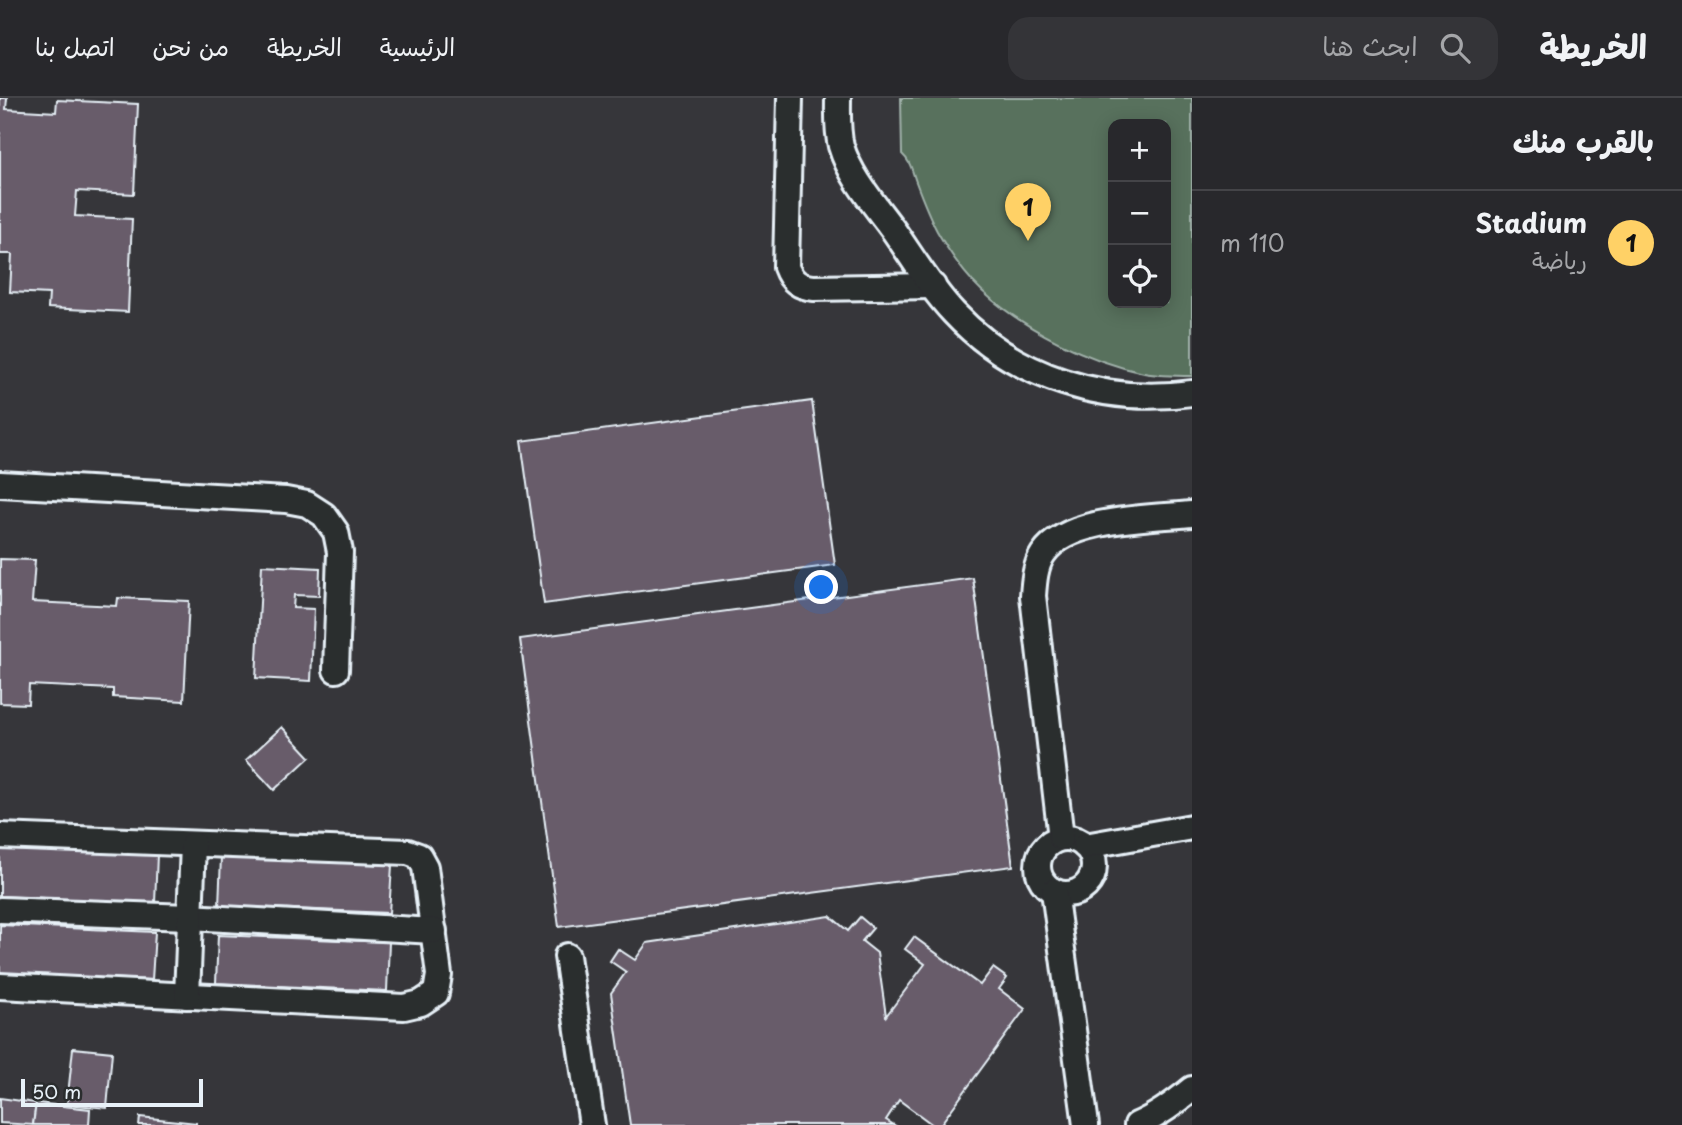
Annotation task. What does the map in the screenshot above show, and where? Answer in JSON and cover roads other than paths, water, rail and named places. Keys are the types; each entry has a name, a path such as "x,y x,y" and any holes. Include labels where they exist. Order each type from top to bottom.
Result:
{"lane":[{"path":"790,98 786,267 793,281 814,288 933,286"},
{"path":"838,98 837,118 841,144 850,168 933,286 971,330 1014,361 1038,373 1091,390 1147,396 1192,393"},
{"path":"0,484 286,500 307,504 324,515 330,523 336,532 340,552 336,670"},
{"path":"1061,838 1033,596 1037,567 1042,556 1056,540 1076,530 1112,522 1192,514"},
{"path":"1085,846 1192,827"},
{"path":"0,836 408,852 419,856 425,867 439,975 436,993 421,1003 404,1007 0,986"},
{"path":"1061,838 1074,839 1085,846 1090,850 1094,863 1089,881 1073,893 1054,891 1044,883 1037,865 1044,847 1061,838"},
{"path":"187,996 193,844"},
{"path":"1054,891 1086,1125"},
{"path":"0,910 190,917 434,931"},
{"path":"567,956 592,1125"},
{"path":"1137,1125 1173,1104 1192,1089"}],"place":[{"name":"Stadium","path":"1028,241"}]}
